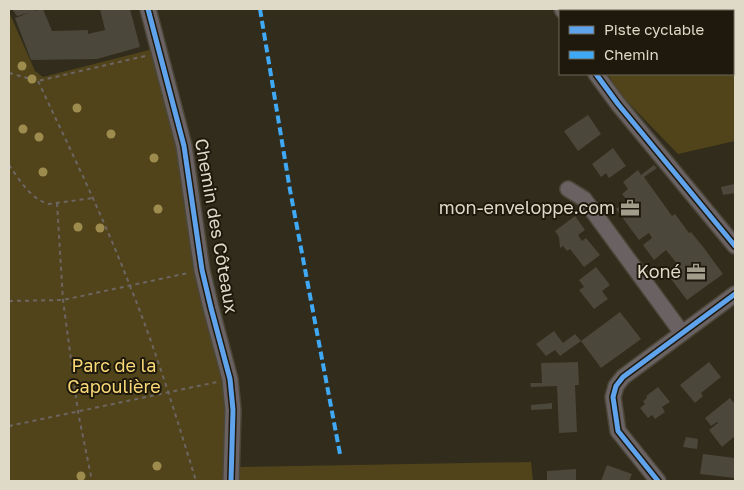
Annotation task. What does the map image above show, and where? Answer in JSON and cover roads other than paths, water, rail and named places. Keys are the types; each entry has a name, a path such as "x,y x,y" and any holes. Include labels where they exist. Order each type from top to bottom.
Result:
{"street":[{"name":"Chemin des Côteaux","path":"148,9 184,146 202,270 210,308 230,379 233,410 231,481"},
{"path":"597,75 618,104 735,246"},
{"path":"568,189 584,199 682,333"},
{"path":"658,481 618,432 614,397 616,386 623,377 735,294"}],"place":[{"name":"mon-enveloppe.com","path":"630,208"},
{"name":"Koné","path":"696,272"}],"park label":[{"name":"Parc de la Capoulière","path":"114,376"}]}
